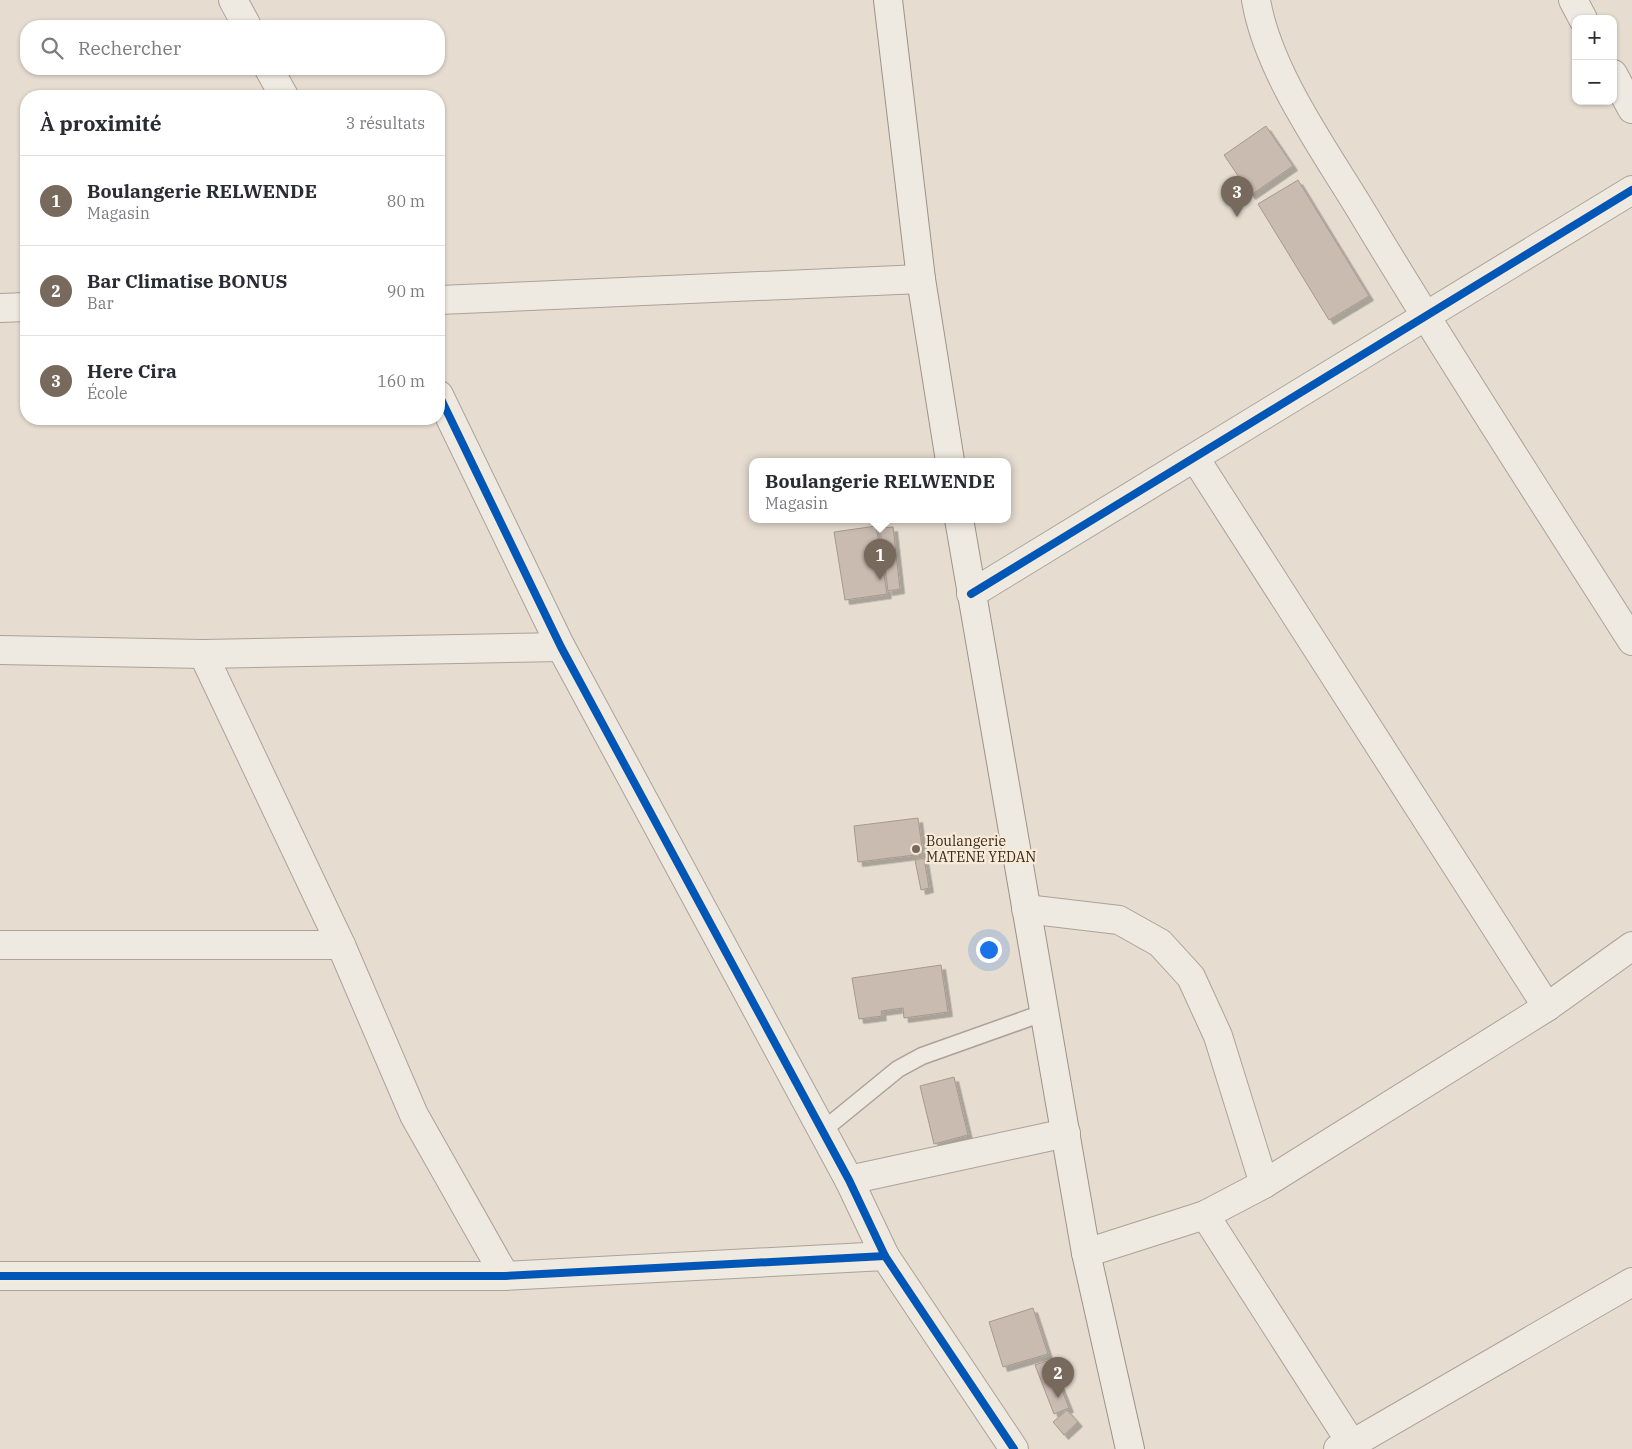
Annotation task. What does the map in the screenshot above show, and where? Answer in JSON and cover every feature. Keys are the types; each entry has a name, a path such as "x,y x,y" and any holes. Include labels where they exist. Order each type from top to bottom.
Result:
{"street":[{"path":"233,0 244,20"},
{"path":"888,0 921,279 950,458"},
{"path":"1256,0 1260,25 1292,93 1424,315 1632,641"},
{"path":"1573,0 1581,15"},
{"path":"273,75 281,90"},
{"path":"1617,81 1632,109"},
{"path":"971,594 1195,458 1424,315 1632,190"},
{"path":"445,300 921,279"},
{"path":"0,308 20,307"},
{"path":"445,407 560,647 849,1180 885,1256 1014,1449"},
{"path":"1195,458 1547,1007"},
{"path":"960,523 1086,1253 1130,1449"},
{"path":"0,650 204,654 560,647"},
{"path":"204,654 341,944 414,1115 505,1276"},
{"path":"1026,909 1119,920 1160,943 1191,976 1218,1036 1264,1184"},
{"path":"0,945 341,944"},
{"path":"1086,1253 1204,1214 1264,1184 1547,1007 1632,946"},
{"path":"849,1180 1066,1133"},
{"path":"1204,1214 1348,1447 1632,1282"},
{"path":"0,1276 505,1276 885,1256"}],"lane":[{"path":"822,1131 898,1069 922,1056 1043,1013"}],"building":[{"path":"1266,126 1293,166 1251,195 1224,155"},
{"path":"1298,180 1369,296 1329,320 1258,204"},
{"path":"876,526 887,594 845,600 834,532"},
{"path":"893,527 900,589 888,591 880,528"},
{"path":"918,818 923,854 858,862 854,826"},
{"path":"924,858 929,888 921,890 915,860"},
{"path":"941,965 948,1012 904,1018 903,1008 881,1011 882,1016 859,1019 852,978"},
{"path":"954,1077 968,1135 934,1144 920,1086"},
{"path":"1033,1308 1048,1354 1003,1367 989,1322"},
{"path":"1050,1360 1069,1408 1054,1414 1035,1365"},
{"path":"1067,1410 1078,1422 1064,1435 1053,1422"}],"cycle path":[{"path":"971,594 1632,190"},
{"path":"445,407 561,647 849,1180 885,1256 1014,1449"},
{"path":"0,1276 505,1276 885,1256"}],"place":[{"name":"Here Cira","path":"1237,217"},
{"name":"Boulangerie RELWENDE","path":"880,580"},
{"name":"Boulangerie MATENE YEDAN","path":"916,849"},
{"name":"Bar Climatise BONUS","path":"1058,1398"}]}
